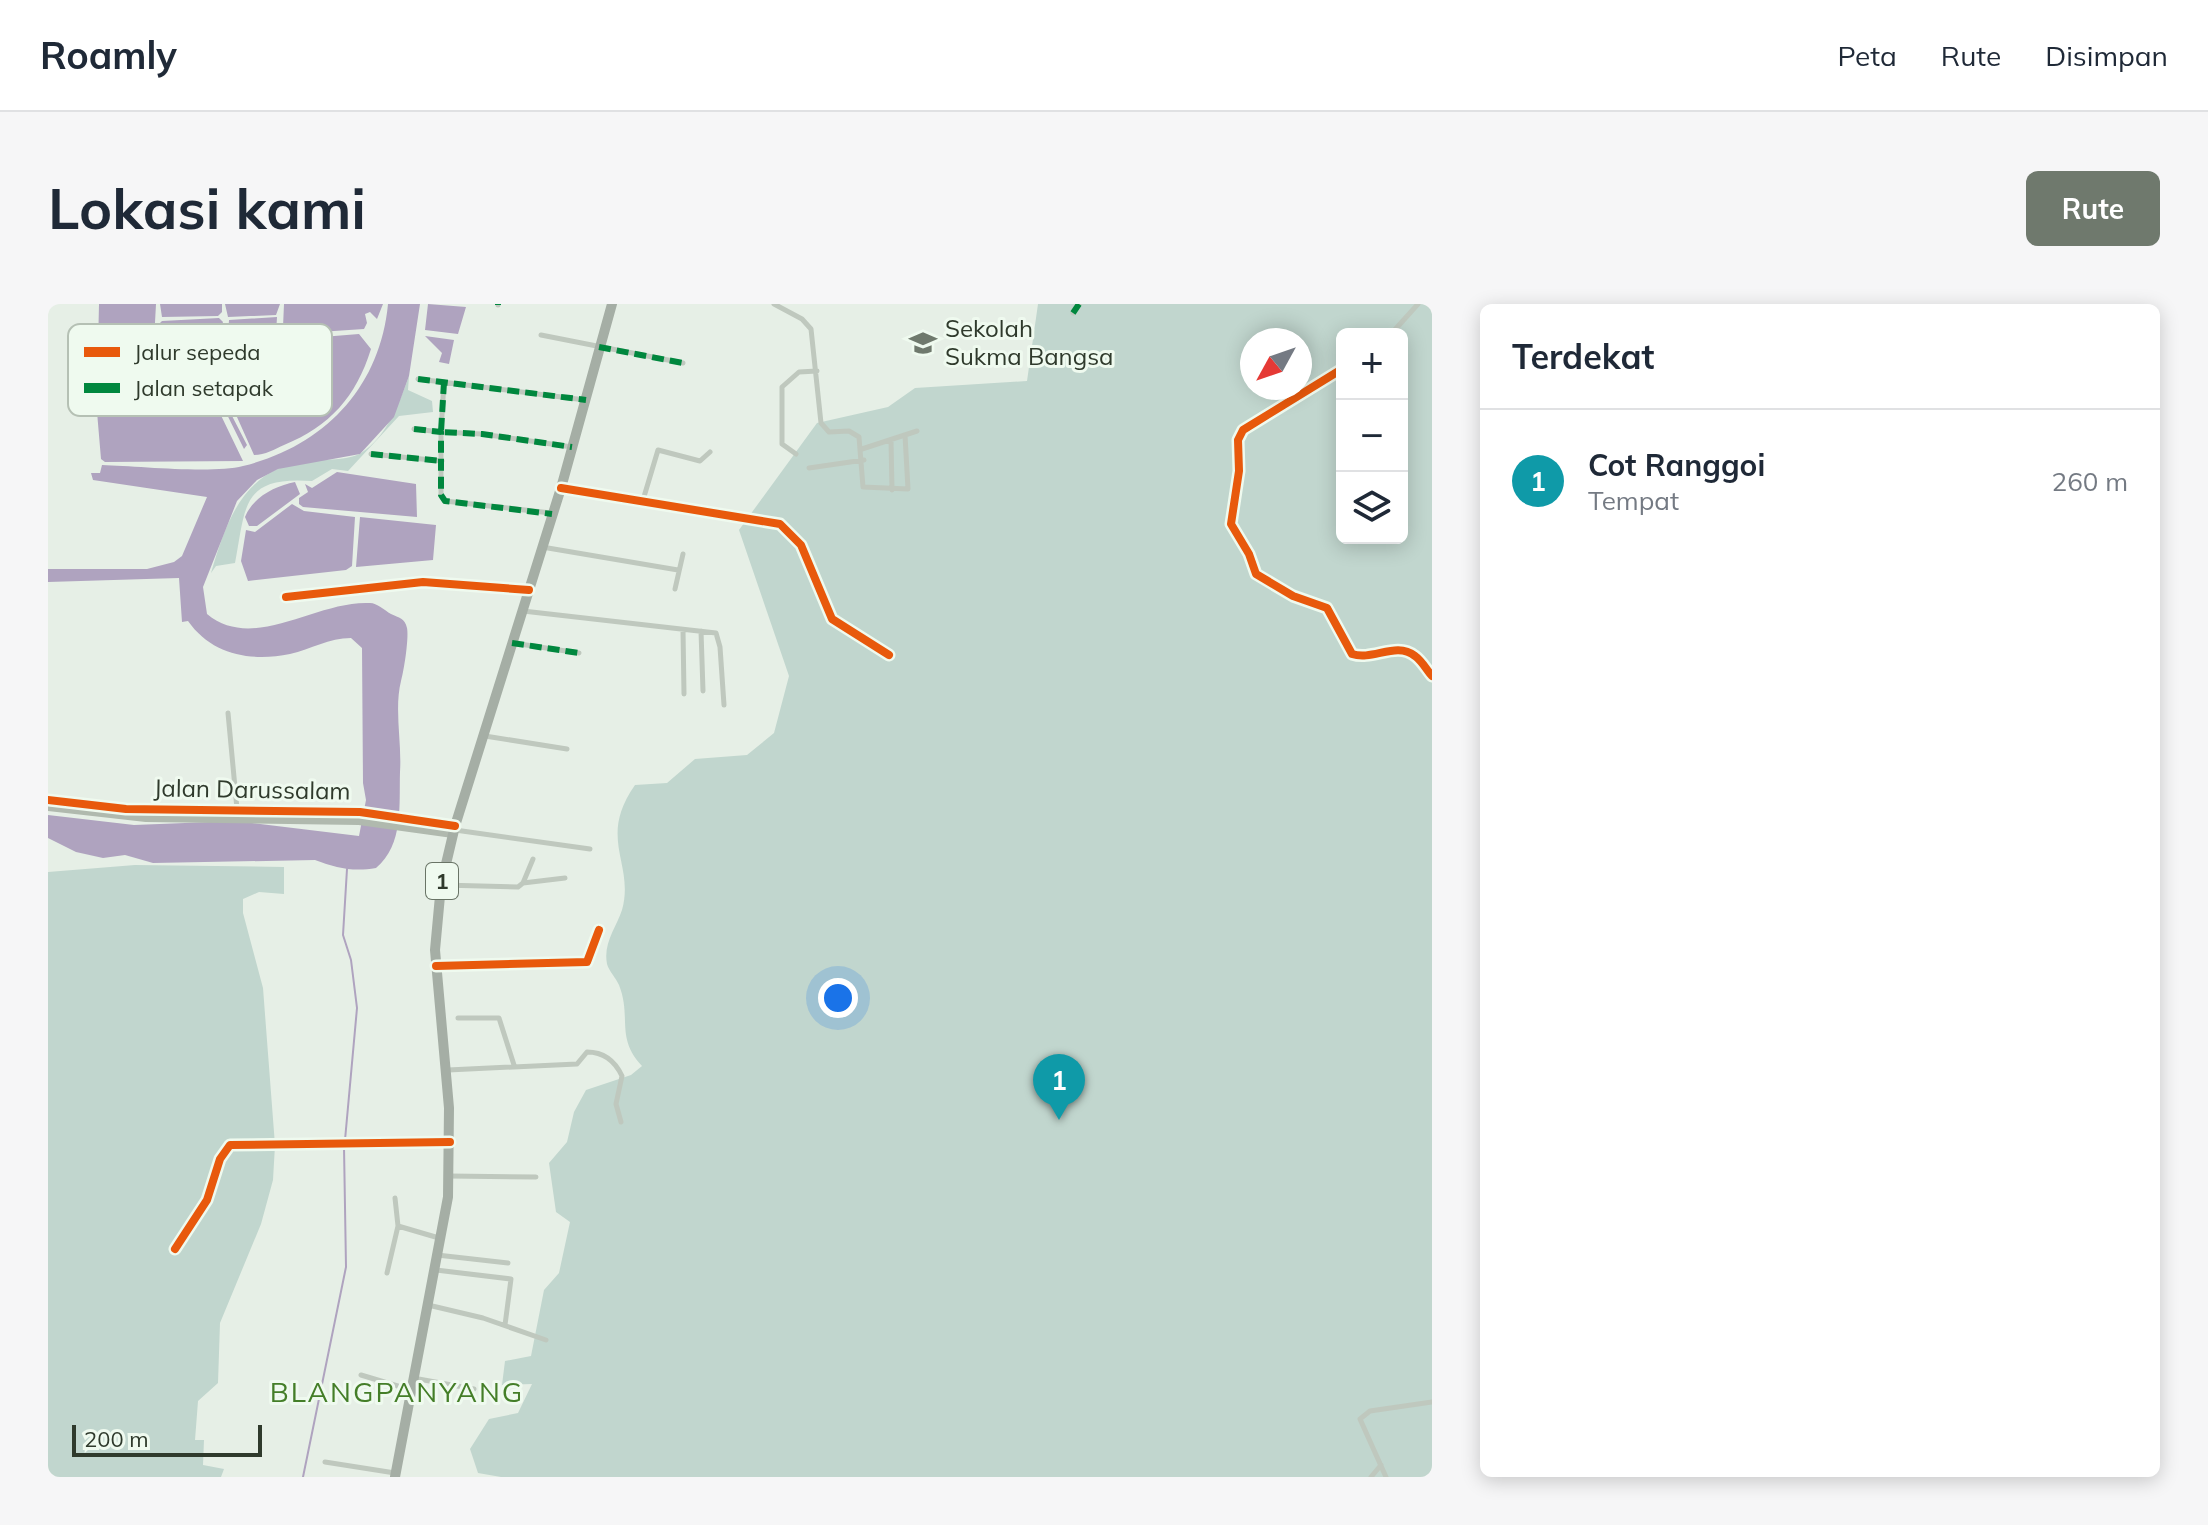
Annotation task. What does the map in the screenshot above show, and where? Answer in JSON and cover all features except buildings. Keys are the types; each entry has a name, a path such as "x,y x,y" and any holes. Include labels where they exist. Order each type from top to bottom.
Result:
{"highway":[{"name":"1","path":"395,1475 437,1255 448,1176 450,1142 436,966 441,885 454,830 561,488 612,304"}],"street":[{"path":"774,304 802,319 811,329 824,429 856,434 864,460 863,487 908,489 905,435"},
{"path":"1073,313 1079,304"},
{"path":"1396,328 1418,304"},
{"path":"541,335 683,363"},
{"path":"796,454 782,444 782,387 799,372 817,371"},
{"path":"1336,373 1243,430 1238,440 1239,471 1231,524 1249,554 1256,574 1293,596 1327,608 1352,654 1367,656 1395,650 1407,651 1432,676"},
{"path":"418,379 586,400"},
{"path":"444,382 441,495 450,504 552,514"},
{"path":"414,429 482,434 572,447"},
{"path":"862,449 917,431"},
{"path":"891,440 892,490"},
{"path":"643,500 658,450 700,461 710,452"},
{"path":"371,454 442,461"},
{"path":"809,468 864,460"},
{"path":"561,488 757,518 787,528 801,545 827,613 838,624 889,655"},
{"path":"542,547 678,570"},
{"path":"675,589 683,554"},
{"path":"286,597 423,582 529,590"},
{"path":"522,611 716,633 719,638 724,705"},
{"path":"683,630 684,694"},
{"path":"701,631 703,691"},
{"path":"512,643 579,653"},
{"path":"228,713 237,809"},
{"path":"483,736 567,749"},
{"name":"Jalan Darussalam","path":"48,800 126,809 237,809 360,816 454,830"},
{"name":"Jalan Darussalam","path":"48,807 146,818 360,816"},
{"path":"454,830 590,849"},
{"path":"523,883 533,859"},
{"path":"441,885 511,888 523,883 565,878"},
{"path":"436,966 587,962 599,930"},
{"path":"458,1018 499,1018 514,1065"},
{"path":"445,1070 577,1064 587,1052 604,1055 616,1065 622,1076 616,1104 621,1122"},
{"path":"175,1249 207,1200 220,1159 228,1146 450,1142"},
{"path":"448,1176 536,1177"},
{"path":"387,1273 398,1226 395,1198"},
{"path":"398,1226 440,1238"},
{"path":"437,1255 508,1263"},
{"path":"434,1270 511,1279 505,1325"},
{"path":"427,1305 505,1325 546,1340"},
{"path":"361,1375 412,1384 474,1389"},
{"path":"1386,1477 1361,1425 1363,1415 1432,1402"},
{"path":"325,1462 395,1475"},
{"path":"1371,1477 1381,1465"}],"green space":[{"path":"1038,304 1432,304 1432,1477 501,1477 478,1473 470,1449 489,1419 518,1413 532,1384 502,1385 505,1361 531,1356 544,1290 559,1273 570,1222 556,1212 549,1163 567,1142 574,1112 586,1090 631,1075 642,1066 629,1046 623,997 606,956 625,893 618,836 624,804 635,785 667,783 695,759 747,755 774,733 789,676 739,530 817,423 888,407 915,388 1027,381"},
{"path":"409,376 408,390 432,401 433,412 399,416 348,471 332,469 312,481 289,481 259,490 245,511 235,563 216,566 211,573 232,516 253,486 285,466 361,453 385,429"},
{"path":"135,865 284,867 284,894 259,892 243,899 243,913 263,988 275,1145 273,1180 261,1224 220,1323 218,1383 198,1401 195,1440 204,1440 203,1465 224,1469 221,1477 48,1477 48,872"}],"shaded area":[{"path":"99,304 156,304 155,324 99,324"},
{"path":"160,304 222,304 222,312 218,316 162,317"},
{"path":"225,304 280,304 276,315 228,317"},
{"path":"284,304 383,304 377,319 370,312 365,314 367,323 364,329 332,331 332,324 283,324"},
{"path":"388,304 420,304 409,376 394,417 360,454 278,469 257,480 237,501 203,587 207,614 225,625 265,627 349,604 370,603 405,622 407,647 398,703 398,823 396,836 385,859 376,868 360,870 315,860 153,863 125,855 103,858 76,852 48,838 48,815 134,825 236,821 359,836 366,800 363,783 362,648 351,638 275,656 233,653 209,642 188,621 182,622 179,578 48,582 48,569 147,569 174,562 182,556 207,497 93,480 91,473 100,473 102,465 229,468 272,457 299,444 343,409 360,387 383,334"},
{"path":"428,304 466,307 458,334 425,330"},
{"path":"277,317 277,324 229,324 229,320"},
{"path":"219,318 223,322 159,324 162,321"},
{"path":"359,334 371,349 358,382 332,415 332,336"},
{"path":"425,336 454,340 449,364 439,362 442,353"},
{"path":"97,416 221,416 243,461 105,462 101,459"},
{"path":"228,416 232,416 247,445 244,449"},
{"path":"237,416 331,416 300,437 270,452 254,455"},
{"path":"337,472 416,484 417,517 303,507 299,504 299,498 308,492 305,484 312,488"},
{"path":"295,482 300,494 257,526 249,526 245,517 259,498 280,486"},
{"path":"292,504 304,511 355,517 352,566 346,570 248,581 241,561 246,530 255,532"},
{"path":"360,517 436,525 433,560 356,567"}],"waterway":[{"path":"345,1140 357,1008 351,960 343,935 347,869"},
{"path":"303,1477 346,1267 344,1147"}],"marked path":[{"path":"1073,313 1079,304"},
{"path":"599,347 683,363"},
{"path":"418,379 586,400"},
{"path":"444,382 441,432 482,434 572,447"},
{"path":"414,429 441,432 441,495 445,501 552,514"},
{"path":"371,454 442,461"},
{"path":"512,643 579,653"}],"cycle path":[{"path":"1336,373 1243,430 1238,440 1239,471 1231,524 1249,554 1256,574 1293,596 1327,608 1352,654 1408,652 1420,660 1432,676"},
{"path":"561,488 780,524 801,545 832,619 889,655"},
{"path":"286,597 423,582 529,590"},
{"path":"48,800 126,809 360,812 455,826"},
{"path":"436,966 587,962 599,930"},
{"path":"175,1249 207,1200 220,1159 230,1145 450,1142"}],"place":[{"name":"Sekolah Sukma Bangsa","path":"923,343"},
{"name":"Cot Ranggoi","path":"1059,1120"}],"district":[{"name":"BLANGPANYANG","path":"397,1392"}]}
